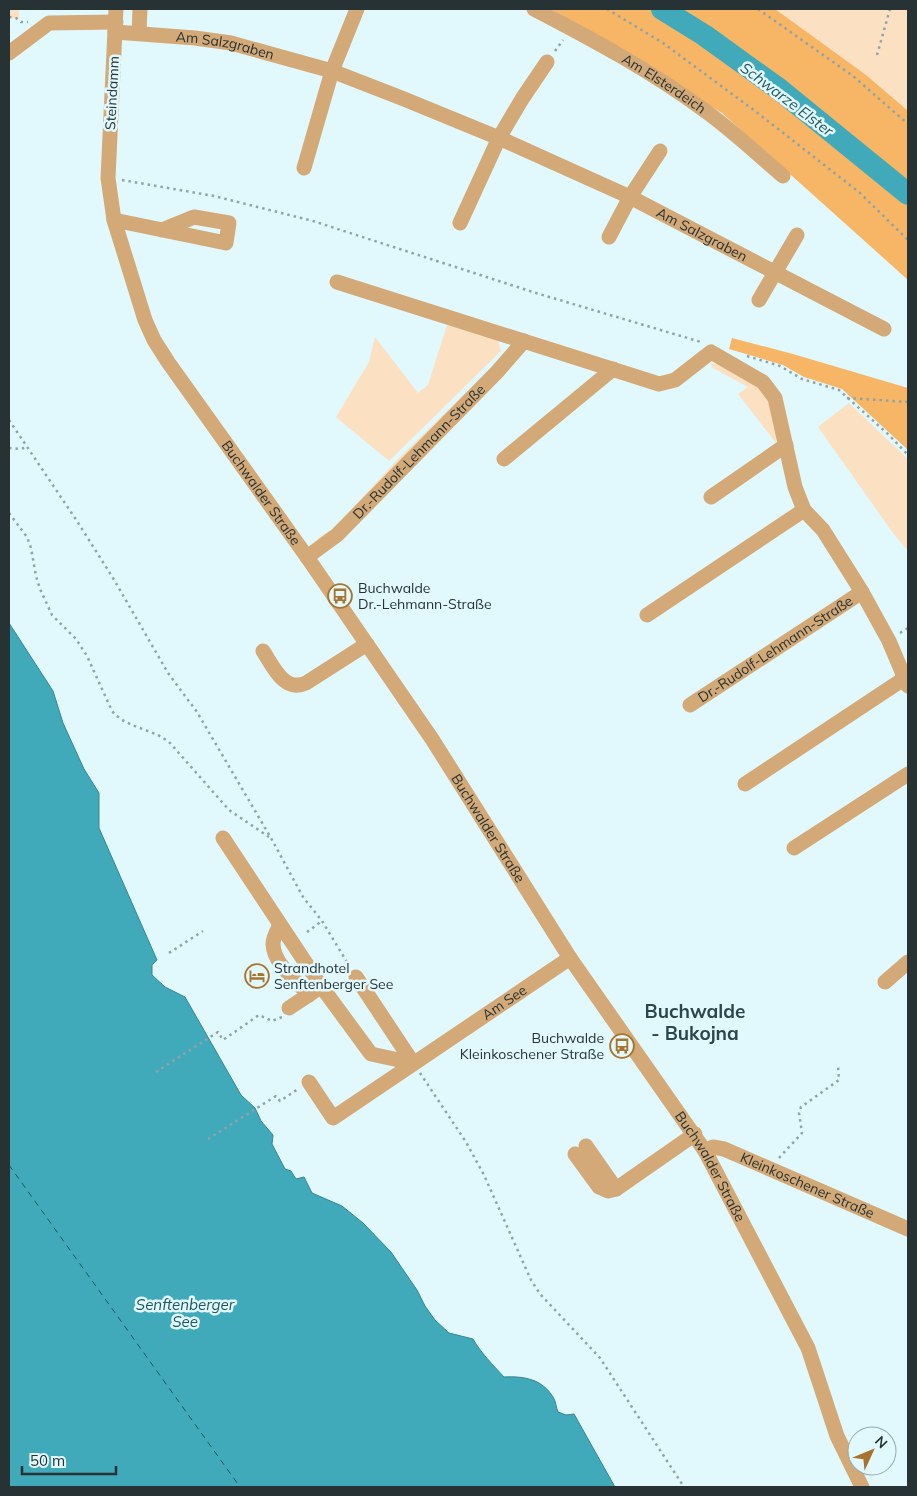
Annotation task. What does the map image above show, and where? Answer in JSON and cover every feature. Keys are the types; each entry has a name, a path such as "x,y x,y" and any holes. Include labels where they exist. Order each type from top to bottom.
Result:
{"street":[{"path":"138,34 140,9"},
{"path":"304,168 332,71 357,9"},
{"name":"Am Elsterdeich","path":"534,9 572,28 661,81 705,110 783,176"},
{"name":"Am Salzgraben","path":"9,53 50,23 116,21 138,34 232,43 332,71 404,98 499,138 630,198 884,329"},
{"name":"Steindamm","path":"108,178 116,21"},
{"path":"460,223 499,138 547,62"},
{"path":"609,237 630,198 660,151"},
{"name":"Buchwalder Straße","path":"108,178 114,220 145,320 154,340 432,739 570,958 695,1134 808,1348 837,1436 862,1487"},
{"path":"114,220 162,230"},
{"path":"759,300 797,235"},
{"name":"Dr.-Rudolf-Lehmann-Straße","path":"337,282 659,384 675,380 711,352 763,382 775,398 795,487 804,510 823,530 862,592 889,641 906,682 745,784"},
{"name":"Dr.-Rudolf-Lehmann-Straße","path":"307,557 337,535 490,379 524,341"},
{"path":"504,459 613,369"},
{"path":"711,497 786,444"},
{"path":"647,615 804,510"},
{"name":"Dr.-Rudolf-Lehmann-Straße","path":"690,705 862,592"},
{"path":"263,651 284,681 292,686 296,686 306,684 367,644"},
{"path":"794,848 908,774"},
{"path":"223,838 280,925 315,990 371,1054 413,1063"},
{"name":"Am See","path":"310,1082 334,1118 570,958"},
{"path":"885,982 908,962"},
{"path":"356,977 413,1063"},
{"path":"289,1008 315,990"},
{"path":"581,1150 598,1187 608,1191 616,1189 695,1134"},
{"name":"Kleinkoschener Straße","path":"705,1151 718,1147 908,1229"}],"path":[{"path":"607,9 663,43 755,111 860,193 908,240"},
{"path":"758,9 853,76 908,124"},
{"path":"877,55 890,9"},
{"path":"547,62 572,28"},
{"path":"108,178 214,196 313,221 536,293 705,343"},
{"path":"742,355 780,366 802,379 839,390 889,435 908,455"},
{"path":"847,398 908,402"},
{"path":"9,420 113,578 168,673 197,712 271,838 302,898 322,921 356,977"},
{"path":"9,448 20,449 28,447"},
{"path":"9,513 27,536 36,576 52,615 76,639 87,656 117,718 162,735 229,810 271,838"},
{"path":"307,932 322,921"},
{"path":"169,953 203,931"},
{"path":"156,1072 218,1032 223,1040 259,1015 275,1020 286,1014 289,1008"},
{"path":"413,1063 466,1142 484,1175 531,1280 540,1294 600,1358 684,1487"},
{"path":"769,1168 802,1133 799,1113 801,1107 839,1080 838,1066"},
{"path":"208,1139 276,1096 280,1101 310,1082"}],"shaded area":[{"path":"9,9 19,9 19,19 9,18"},
{"path":"551,9 775,9 866,75 908,111 908,280 722,113"},
{"path":"775,9 908,9 908,111"},
{"path":"447,325 498,340 501,351 389,461 336,417 369,362 375,337 418,393 428,385"},
{"path":"732,338 908,388 908,450 842,389 804,377 783,365 729,349"},
{"path":"501,358 338,524 397,460"},
{"path":"710,363 724,365 760,385 768,397 777,436 776,443 738,394 748,387 713,368"},
{"path":"849,403 908,459 908,551 893,533 818,427"},
{"path":"333,528 320,542 317,539"}],"water":[{"name":"Senftenberger See","path":"9,623 53,691 63,723 84,769 99,793 99,828 157,960 152,965 152,975 165,987 185,997 241,1095 255,1108 261,1121 273,1135 272,1144 285,1169 291,1171 296,1179 304,1177 312,1193 342,1206 363,1223 391,1252 435,1320 449,1333 473,1339 483,1354 504,1377 519,1377 538,1382 549,1391 555,1400 558,1412 566,1415 574,1414 615,1487 9,1487"}],"waterway":[{"name":"Schwarze Elster","path":"662,9 704,35 779,89 908,194"}],"ferry route":[{"path":"9,1165 240,1487"}],"place":[{"name":"Buchwalde Dr.-Lehmann-Straße","path":"340,596"},
{"name":"Strandhotel Senftenberger See","path":"257,976"},
{"name":"Buchwalde Kleinkoschener Straße","path":"622,1046"}],"district":[{"name":"Buchwalde - Bukojna","path":"695,1022"}]}
